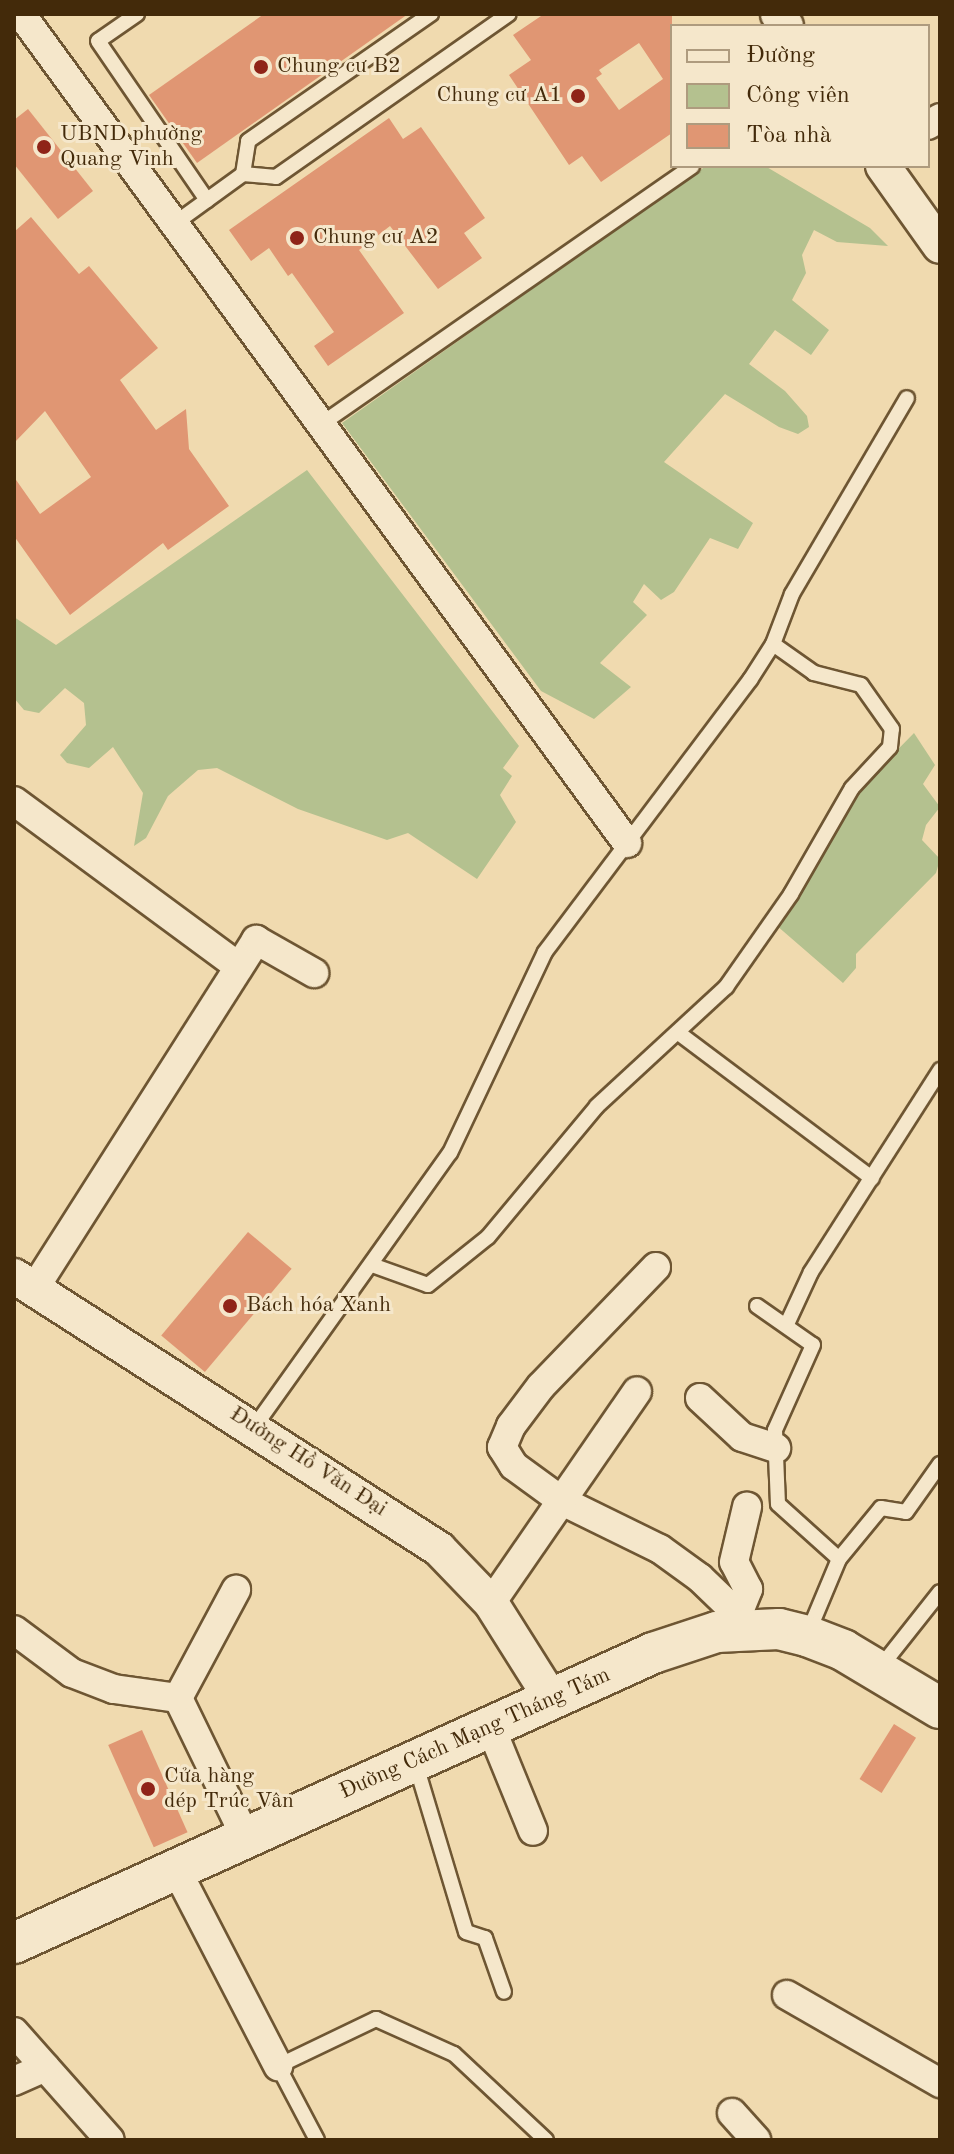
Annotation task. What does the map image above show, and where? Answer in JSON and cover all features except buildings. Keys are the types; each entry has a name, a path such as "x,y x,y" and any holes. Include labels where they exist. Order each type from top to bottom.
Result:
{"main road":[{"name":"Đường Cách Mạng Tháng Tám","path":"14,1943 653,1653 745,1621 807,1636 879,1669 940,1708"}],"street":[{"path":"21,14 627,843"},
{"path":"884,168 940,246"},
{"path":"14,801 238,966"},
{"path":"24,1282 260,938 314,973"},
{"path":"656,1267 541,1386 504,1441 504,1455 514,1466 562,1501 660,1549 745,1621"},
{"name":"Đường Hồ Văn Đại","path":"24,1282 255,1426 439,1549 491,1603 552,1700"},
{"path":"491,1603 637,1391"},
{"path":"700,1398 742,1437 776,1448"},
{"path":"745,1621 748,1589 734,1562 747,1507"},
{"path":"178,1698 236,1590"},
{"path":"14,1630 72,1673 114,1689 178,1698"},
{"path":"178,1698 246,1838"},
{"path":"491,1728 533,1831"},
{"path":"177,1871 278,2066"},
{"path":"787,1995 940,2083"},
{"path":"14,2032 110,2140"},
{"path":"14,2081 45,2067"},
{"path":"732,2113 756,2140"}],"lane":[{"path":"137,14 98,41 207,200"},
{"path":"243,174 248,141 431,14"},
{"path":"174,224 243,174 276,177 509,14"},
{"path":"320,425 689,168"},
{"path":"255,1426 372,1265 460,1135 545,952 773,644 792,594 907,398"},
{"path":"372,1265 413,1283 428,1285 444,1277 488,1237 597,1106 680,1034 726,987 791,894 852,788 893,742 892,729 861,685 814,673 773,644"},
{"path":"680,1034 872,1178"},
{"path":"787,1324 811,1272 940,1070"},
{"path":"757,1306 813,1345 779,1417 776,1448 778,1504 839,1559"},
{"path":"807,1636 839,1559 881,1508 906,1512 940,1464"},
{"path":"879,1669 940,1592"},
{"path":"415,1762 466,1932 485,1938 504,1992"},
{"path":"317,2140 278,2066 353,2027 386,2019 454,2054 546,2140"}],"green space":[{"path":"703,168 768,168 870,228 888,246 837,242 814,230 802,255 806,273 792,300 829,330 811,355 775,330 749,364 785,391 807,416 809,427 798,434 779,427 725,394 664,462 753,523 738,549 710,538 674,592 661,600 644,584 633,602 647,615 600,663 631,687 594,719 541,691 342,423"},
{"path":"307,470 519,746 503,768 512,776 500,795 516,822 477,879 408,833 387,840 298,809 217,768 198,770 168,796 146,838 134,846 143,793 113,747 89,768 67,763 60,755 86,725 84,703 65,688 39,713 24,710 14,698 14,617 56,645"},
{"path":"914,733 935,765 923,784 940,807 926,825 922,840 940,859 936,873 856,954 856,968 843,983 776,925 858,790"}],"place":[{"name":"Chung cư B2","path":"261,67"},
{"name":"Chung cư A1","path":"578,96"},
{"name":"UBND phường Quang Vinh","path":"44,147"},
{"name":"Chung cư A2","path":"297,238"},
{"name":"Bách hóa Xanh","path":"230,1306"},
{"name":"Cửa hàng dép Trúc Vân","path":"148,1789"}]}
